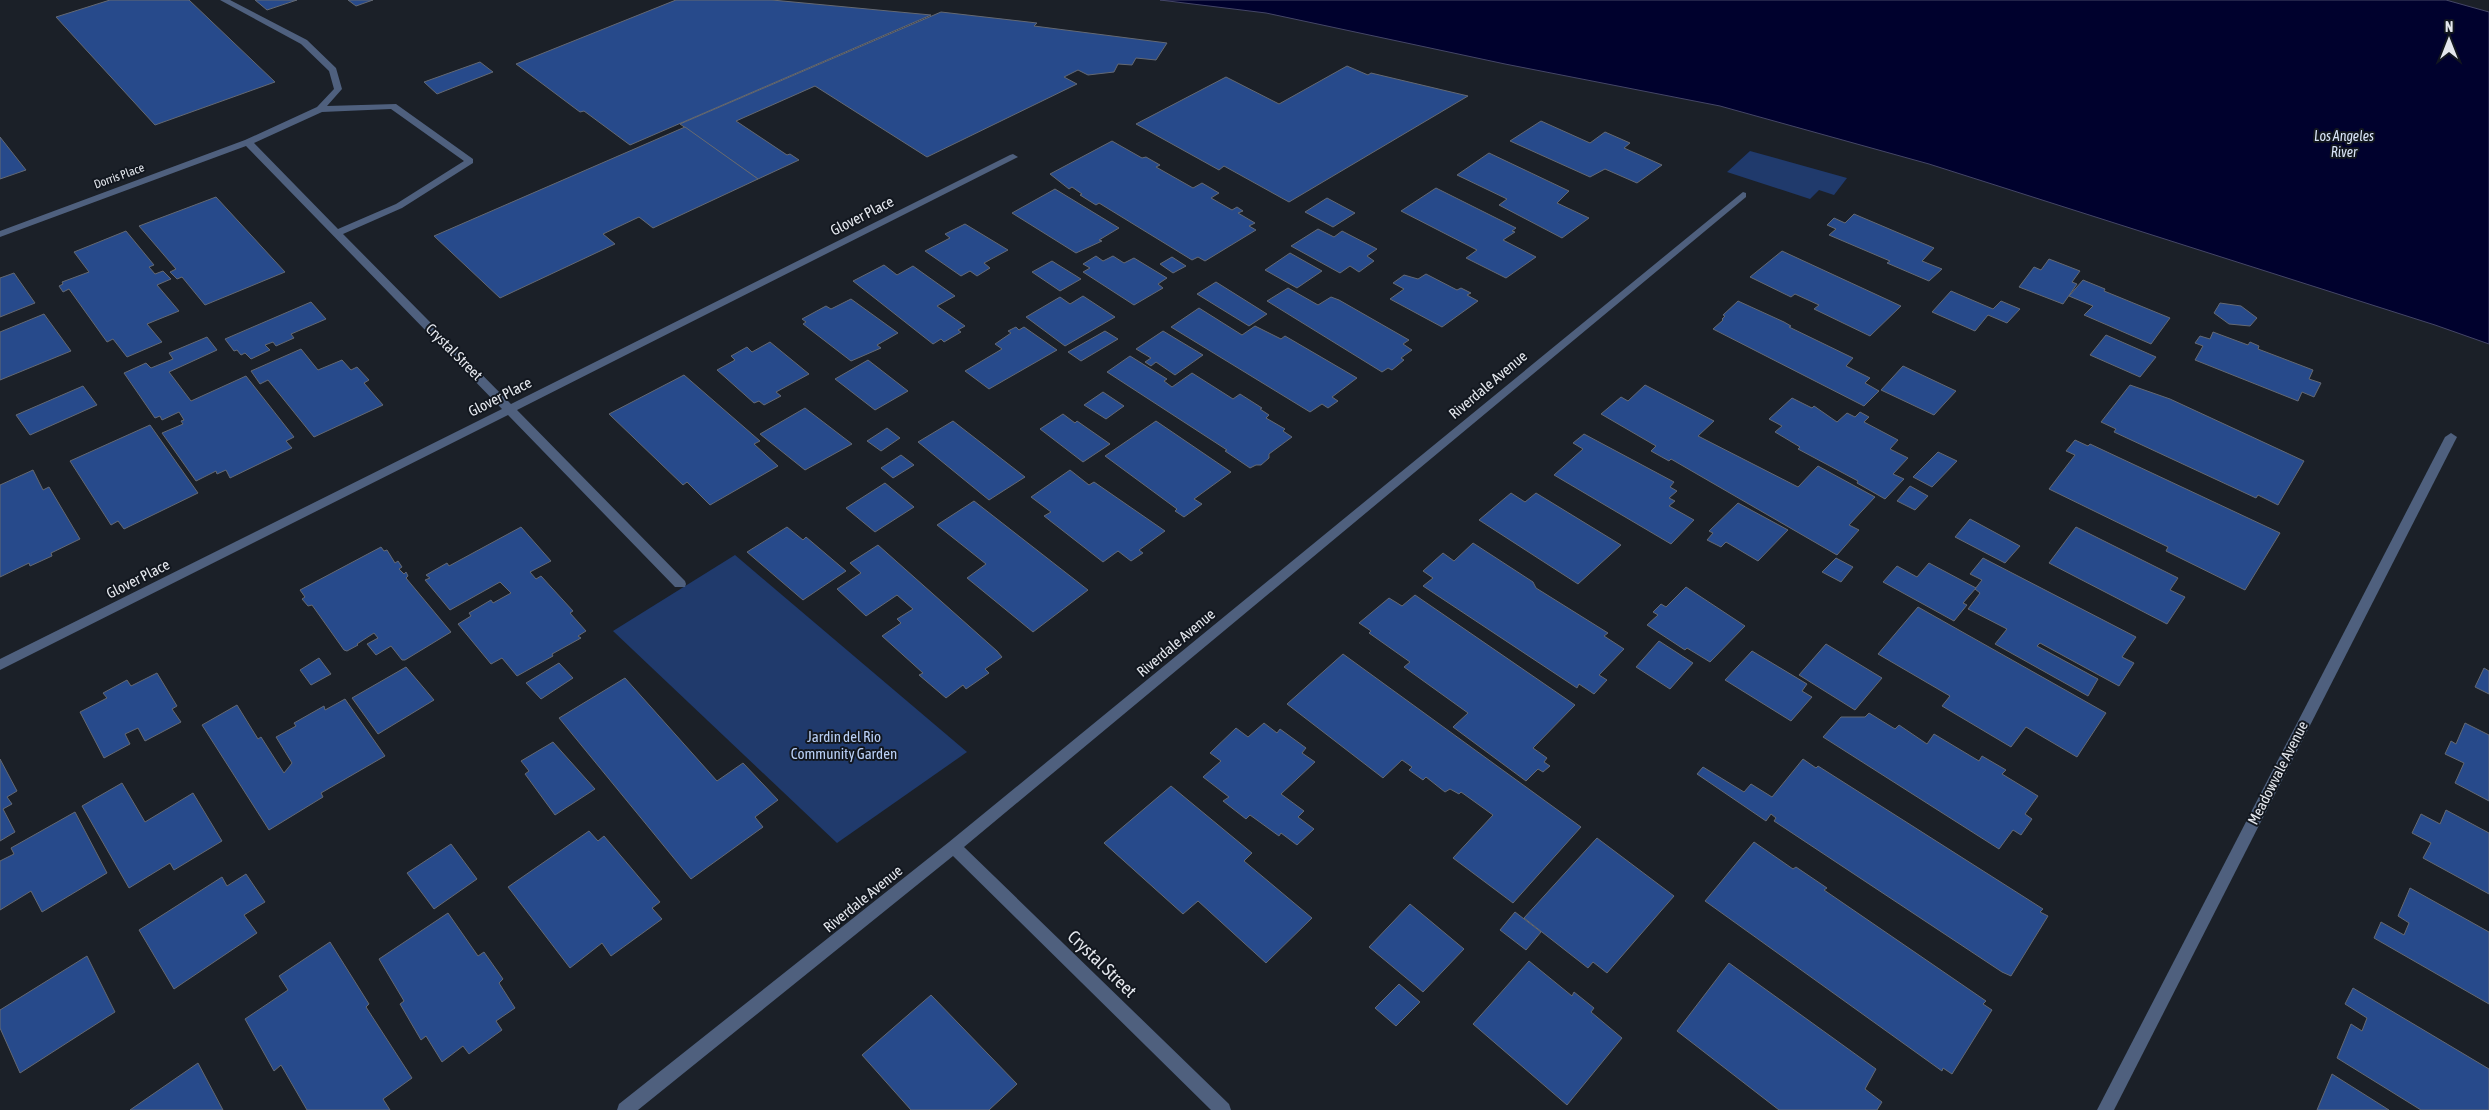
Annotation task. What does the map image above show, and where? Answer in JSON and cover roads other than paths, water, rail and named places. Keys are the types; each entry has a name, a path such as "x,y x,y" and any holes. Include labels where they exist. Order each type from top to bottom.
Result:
{"street":[{"path":"224,0 304,42 333,70 338,89 320,109"},
{"path":"320,109 392,106 470,160 399,206 337,233"},
{"name":"Dorris Place","path":"0,234 248,142 320,109"},
{"name":"Crystal Street","path":"248,142 680,584"},
{"name":"Glover Place","path":"0,665 1013,156"},
{"name":"Riverdale Avenue","path":"625,1110 954,847 1743,195"},
{"name":"Meadowvale Avenue","path":"2105,1110 2451,437"},
{"name":"Crystal Street","path":"954,847 1223,1110"}],"water":[{"name":"Los Angeles River","path":"1160,0 2446,0 2489,12 2489,344 2435,325 1929,164 1720,106 1505,64 1266,13"}],"park label":[{"name":"Jardin del Rio Community Garden","path":"844,746"}]}
